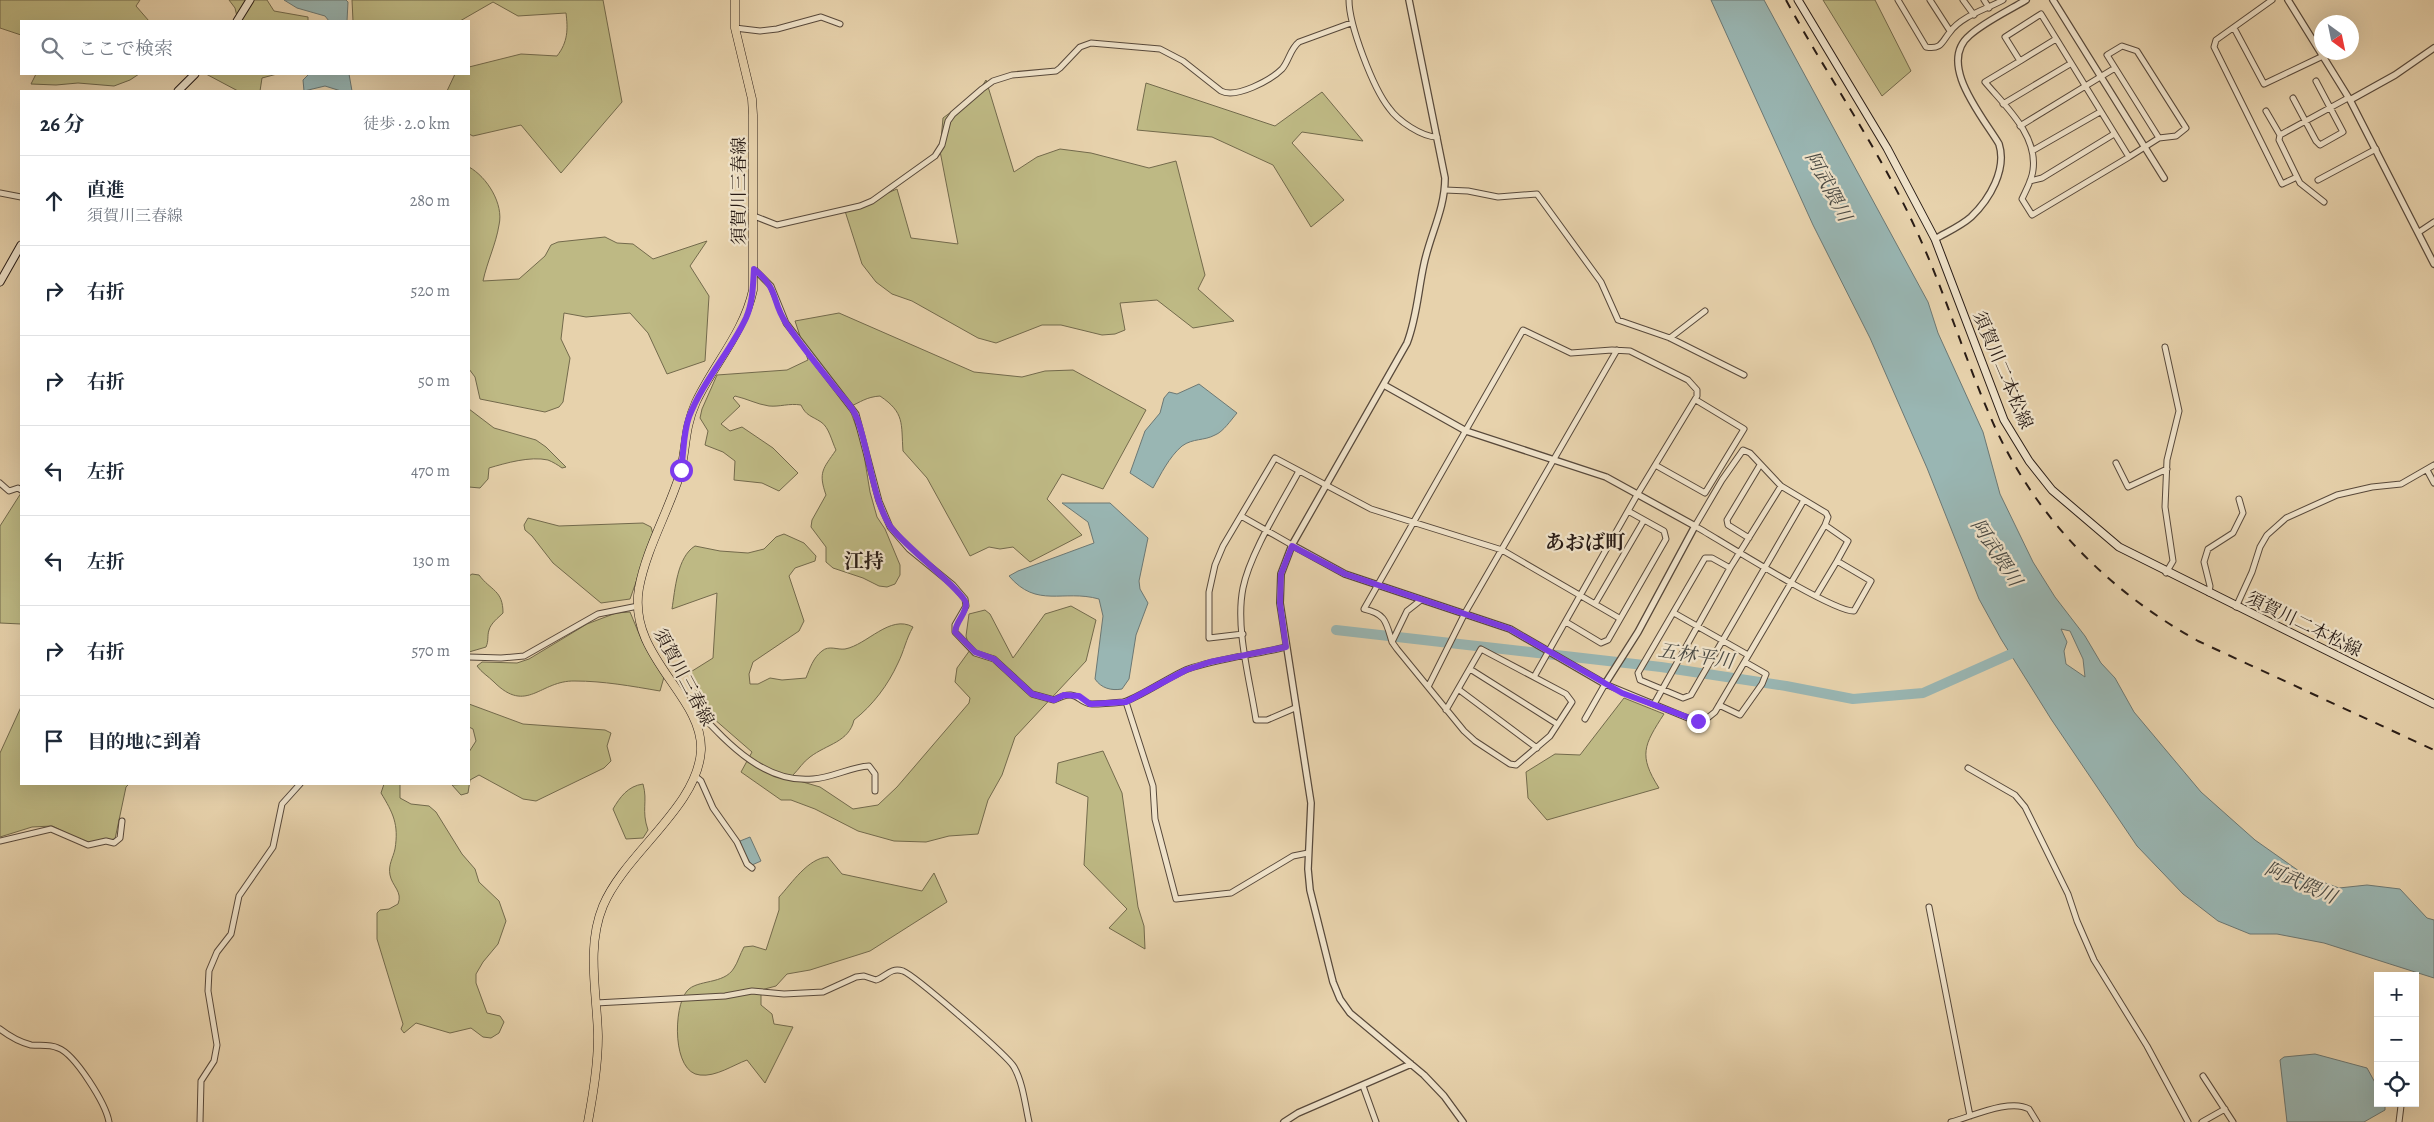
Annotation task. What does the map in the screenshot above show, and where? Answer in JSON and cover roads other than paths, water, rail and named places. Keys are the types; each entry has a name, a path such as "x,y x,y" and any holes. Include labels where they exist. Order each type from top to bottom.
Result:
{"main road":[{"path":"238,20 250,0"},
{"name":"須賀川三春線","path":"588,1122 598,1051 593,948 595,932 603,906 618,878 678,805 695,776 701,752 700,738 692,717 647,642 642,630 638,606 642,575 681,470 689,417 713,371 746,317 753,290 752,99 735,28 735,0"},
{"name":"須賀川二本松線","path":"1798,0 1887,148 1934,239 2004,420 2029,461 2052,490 2102,536 2118,547 2166,573 2434,704"},
{"path":"179,90 194,75"},
{"path":"0,282 20,247"}],"street":[{"path":"1349,0 1351,23 1388,108 1427,137 1437,137"},
{"path":"1409,0 1446,178 1440,214 1424,263 1415,322 1407,343 1292,546 1281,574 1280,603 1310,803 1308,853 1314,912 1326,962 1340,999 1361,1024 1411,1064 1444,1096 1463,1122"},
{"path":"1907,0 1900,2 1926,47 1933,48 1944,42 1950,31 2003,0"},
{"path":"1930,0 1950,31"},
{"path":"1963,0 1974,16"},
{"path":"1984,0 1990,8"},
{"path":"1934,239 1971,217 1996,181 2001,167 2002,154 1999,144 1960,79 1957,61 1960,47 1969,35 2026,0"},
{"path":"2052,0 2164,178"},
{"path":"2272,0 2216,40 2214,47 2282,184 2297,177"},
{"path":"2288,0 2314,42"},
{"path":"2020,61 2005,37 2041,14 2070,64 2129,157"},
{"path":"735,28 760,31 777,30 821,17 840,24"},
{"path":"754,216 777,225 860,206 872,201 935,156 942,144 948,121 971,96 1001,78 1060,68 1080,48 1091,43 1160,49 1182,61 1226,94 1236,94 1275,75 1282,69 1294,46 1299,42 1351,23"},
{"path":"2234,28 2264,84 2315,60"},
{"path":"2056,39 1985,82 2026,134 2032,150 2033,170 2022,200 2032,215 2144,146 2159,138 2176,136 2186,128 2137,51 2122,46 2108,55 2159,138"},
{"path":"2280,135 2395,75 2434,48"},
{"path":"2325,60 2376,149 2434,264"},
{"path":"2003,104 2070,64"},
{"path":"2020,126 2115,68"},
{"path":"2294,98 2316,141 2320,145 2343,132 2316,81"},
{"path":"2266,110 2280,135 2279,140 2300,183 2324,202"},
{"path":"2032,150 2100,112"},
{"path":"2030,181 2042,178 2114,134"},
{"path":"2318,180 2376,149"},
{"path":"1445,190 1468,191 1498,197 1537,194 1601,282 1616,318 1623,323 1670,338 1744,375"},
{"path":"0,193 20,197"},
{"path":"2419,232 2434,222"},
{"path":"754,269 771,286 786,323 856,414 879,501 890,526 909,548 933,570 953,584 965,599 966,606 955,625 955,632 975,652 994,659 1025,689 1038,697 1054,700 1064,695 1079,696 1090,704 1126,702 1186,670 1210,662 1286,647"},
{"path":"1670,338 1705,312"},
{"path":"1446,710 1481,649 1566,694 1572,700 1558,724 1537,748 1516,765 1510,764 1469,736 1446,710 1392,642 1385,619 1376,612 1364,609 1523,330 1571,353 1630,351 1688,380 1696,390 1696,400 1657,466 1637,495 1534,677"},
{"path":"2165,347 2179,411 2167,469 2165,507 2173,561 2166,573"},
{"path":"1428,686 1465,614 1617,350"},
{"path":"1384,385 1466,431 1606,476 1637,495 1696,526 1790,582 1847,611 1854,611 1871,584 1870,579 1837,561"},
{"path":"1657,466 1705,493 1744,428 1696,400"},
{"path":"1241,516 1345,574 1376,586 1510,629 1605,684 1622,693 1654,704 1682,717 1698,721 1710,717 1719,704 1825,525 1828,515 1781,486 1748,451 1742,451 1722,480 1638,632 1605,684 1585,719"},
{"path":"1243,634 1209,638 1209,592 1215,565 1241,516 1276,458 1371,509 1502,550 1619,618"},
{"path":"2116,463 2128,487 2167,469"},
{"path":"1749,538 1728,526 1727,520 1760,465"},
{"path":"2236,607 2252,572 2260,547 2267,535 2286,518 2337,495 2372,487 2401,484 2434,465"},
{"path":"2427,470 2434,483"},
{"path":"1295,708 1267,720 1256,720 1243,634 1243,589 1249,567 1299,471"},
{"path":"0,483 9,491 18,488 20,489"},
{"path":"1654,704 1730,568 1781,486"},
{"path":"2208,593 2210,586 2204,562 2208,549 2233,533 2243,513 2240,499"},
{"path":"1730,568 1712,558 1705,558 1638,672 1640,680 1683,698 1691,695 1804,500"},
{"path":"1566,622 1603,643 1608,640 1666,539 1664,531 1628,511"},
{"path":"1595,604 1644,520"},
{"path":"1816,596 1848,541 1825,525"},
{"path":"1392,642 1407,610 1421,600"},
{"path":"470,657 502,658 524,656 598,614 638,606"},
{"path":"1674,613 1748,655"},
{"path":"1719,704 1740,715 1762,684 1766,674 1745,662"},
{"path":"1470,669 1558,724"},
{"path":"1458,689 1537,748"},
{"path":"683,701 692,705 730,745 772,773 805,780 869,766 874,774 876,791"},
{"path":"1126,702 1153,786 1155,819 1176,899 1231,893 1293,856 1308,853"},
{"path":"1968,768 2015,795 2026,807 2068,894 2077,921 2094,960 2147,1046 2188,1122"},
{"path":"695,776 701,781 713,808 737,842 747,864 752,868"},
{"path":"200,1122 201,1080 214,1061 217,1045 208,991 208,970 217,952 231,934 239,896 273,846 280,809 286,798 299,785"},
{"path":"0,841 51,829 88,845 106,841 114,843 120,838 122,821"},
{"path":"1929,907 1970,1116"},
{"path":"596,1003 725,996 752,992 784,994 823,992 856,977 864,976 876,980 890,971 903,971 915,978 967,1022 1012,1064 1021,1084 1029,1122"},
{"path":"0,1029 16,1040 31,1045 52,1046 66,1052 106,1108 110,1122"},
{"path":"1284,1122 1305,1110 1411,1064"},
{"path":"2203,1076 2233,1122"},
{"path":"1363,1086 1376,1122"},
{"path":"1951,1122 2018,1105 2029,1109 2036,1122"},
{"path":"2399,1122 2402,1107"},
{"path":"2202,1122 2225,1109"}],"water":[{"path":"284,0 346,0 348,2 347,20 328,20 325,16 297,8"},
{"name":"阿武隈川","path":"1711,0 1764,0 1928,302 1938,333 1983,432 2000,494 2033,562 2055,597 2085,636 2101,663 2115,678 2134,712 2201,792 2255,840 2306,876 2339,888 2367,885 2400,889 2427,918 2434,920 2434,978 2324,943 2277,934 2250,934 2218,921 2183,894 2137,846 2051,719 2001,639 1979,599 1927,468 1870,338 1813,225","holes":["2061,629 2070,631 2083,659 2085,677 2066,664 2064,651 2067,642"]},
{"path":"308,75 349,75 352,90 338,90 325,86 304,90 303,80"},
{"path":"1199,384 1237,413 1227,426 1218,433 1211,437 1190,442 1177,450 1153,488 1130,473 1145,431 1160,413 1164,398 1169,392 1177,394"},
{"path":"1062,503 1110,503 1148,538 1139,581 1140,589 1148,603 1136,635 1129,679 1122,689 1114,690 1107,688 1100,685 1095,679 1103,616 1099,599 1086,596 1040,595 1019,586 1009,576 1094,543 1088,522"},
{"path":"750,837 761,861 752,865 743,853 740,841"},
{"path":"2315,1054 2367,1068 2374,1081 2374,1107 2385,1107 2385,1110 2364,1122 2287,1122 2280,1060 2284,1057"}],"waterway":[{"name":"五林平川","path":"1336,630 1661,667 1786,686 1853,699 1923,693 2013,653 2024,650"}],"railway":[{"path":"1786,0 1888,174 1918,234 1990,416 2007,452 2027,485 2050,517 2075,546 2102,573 2132,598 2198,641 2434,750"}],"district":[{"name":"あおば町","path":"1585,542"},
{"name":"江持","path":"864,561"}]}
